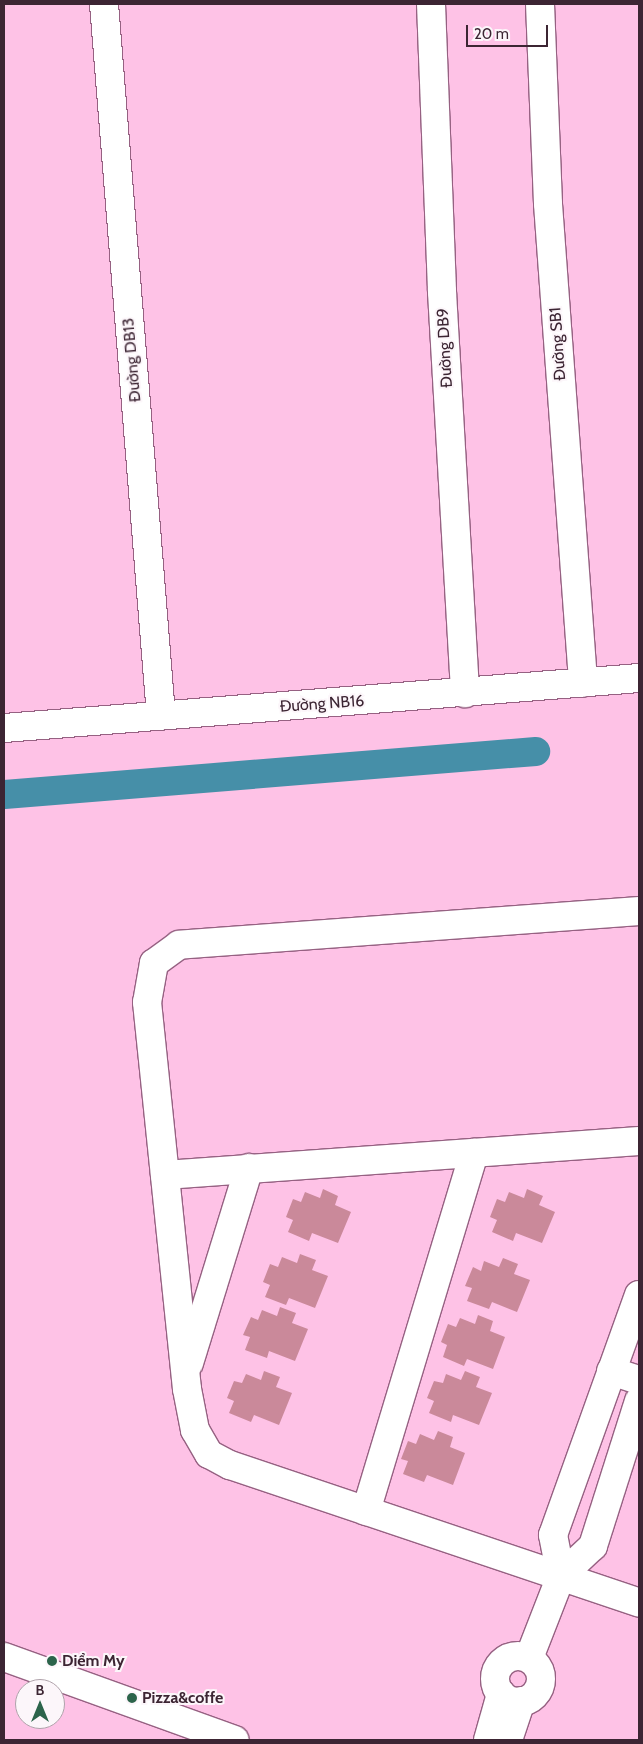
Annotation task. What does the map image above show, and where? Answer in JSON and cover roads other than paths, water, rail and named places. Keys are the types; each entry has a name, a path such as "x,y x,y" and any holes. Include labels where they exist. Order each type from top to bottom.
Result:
{"street":[{"name":"Đường DB13","path":"104,4 161,716"},
{"name":"Đường DB9","path":"431,4 442,292 464,693"},
{"name":"Đường SB1","path":"540,4 548,204 584,683"},
{"name":"Đường NB16","path":"4,728 639,678"},
{"path":"639,911 179,945 154,963 147,1002 186,1373 195,1430 209,1454 230,1465 639,1603"},
{"path":"165,1175 639,1141"},
{"path":"366,1511 474,1152"},
{"path":"186,1373 249,1168"},
{"path":"561,1576 553,1535 639,1295"},
{"path":"611,1371 639,1380"},
{"path":"529,1658 561,1576 593,1546 639,1401"},
{"path":"508,1740 511,1698 496,1681 502,1662 515,1656 529,1658 539,1669 541,1683 534,1696 511,1698"},
{"path":"4,1657 226,1738"},
{"path":"488,1740 511,1698"}],"waterway":[{"path":"4,794 535,751"}],"place":[{"name":"Diểm My","path":"52,1661"},
{"name":"Pizza&coffe","path":"132,1698"}]}
